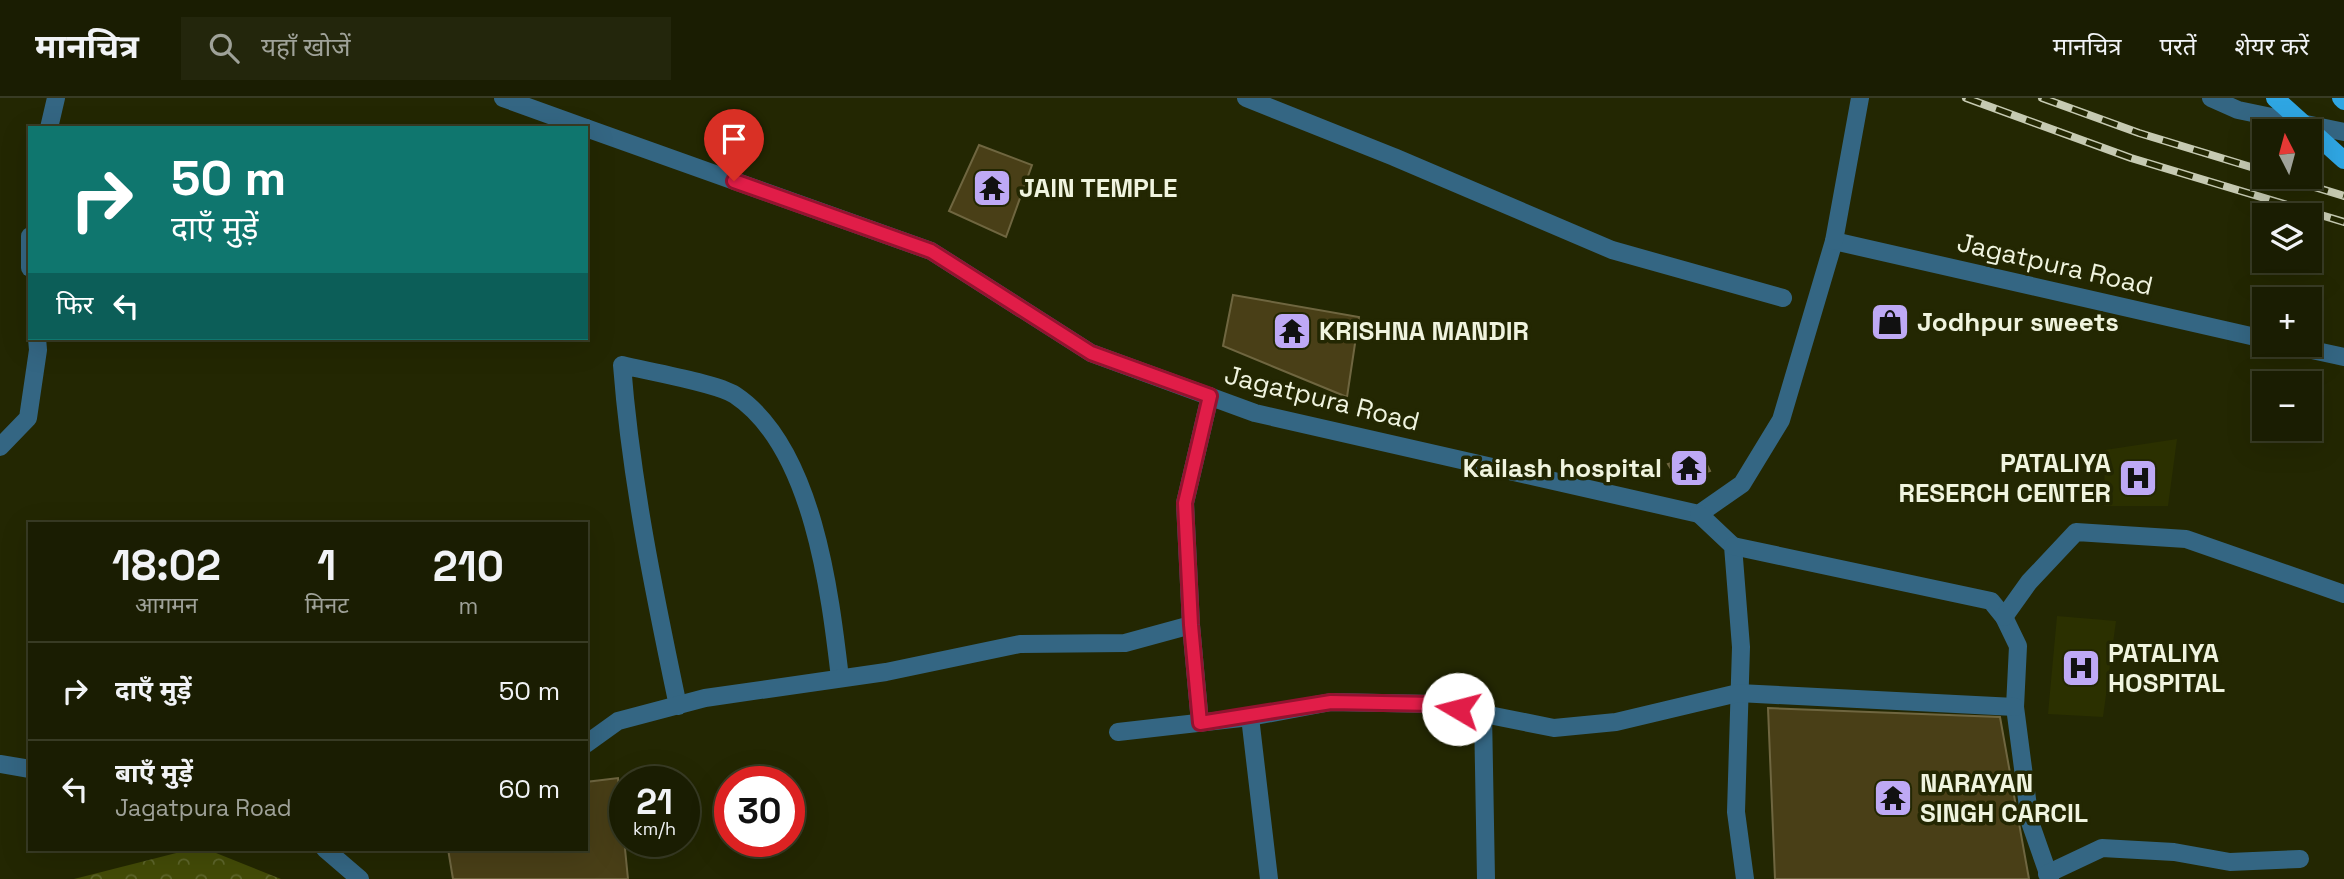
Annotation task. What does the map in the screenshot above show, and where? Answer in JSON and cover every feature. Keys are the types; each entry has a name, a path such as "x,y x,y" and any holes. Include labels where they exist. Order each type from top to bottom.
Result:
{"main road":[{"path":"2275,98 2344,160"}],"street":[{"path":"49,126 56,98"},
{"name":"Jagatpura Road","path":"503,98 580,126"},
{"path":"1246,98 1394,157 1612,250 1783,298"},
{"path":"1860,98 1834,241 1781,419 1742,484 1699,514 1733,547 1991,601 2004,617 2018,646 2015,707 2030,822 2049,876 2102,848 2174,852 2230,862 2300,859"},
{"path":"2211,98 2238,110 2344,132"},
{"name":"Jagatpura Road","path":"588,129 931,251 1091,353 1255,413 1699,514"},
{"name":"Jagatpura Road","path":"1834,241 2252,336"},
{"path":"0,447 28,418 37,340"},
{"path":"2322,353 2344,358"},
{"path":"678,706 647,560 629,453 622,365 734,394 776,434 806,501 830,590 840,678"},
{"path":"1200,723 1191,625 1185,503 1210,396"},
{"path":"2004,617 2029,582 2076,532 2186,539 2344,594"},
{"path":"1733,547 1741,647 1737,812 1745,879"},
{"path":"588,743 618,721 705,698 886,672 1020,645 1125,643 1191,625"},
{"path":"1118,732 1250,717 1331,702 1434,704 1554,728 1616,722 1738,693 2015,707"},
{"path":"1483,713 1486,879"},
{"path":"1250,717 1269,879"},
{"path":"0,764 28,769"},
{"path":"327,851 360,879"}],"shaded area":[{"name":"PATALIYA RESERCH CENTER","path":"2177,439 2168,506 2104,506 2105,450"},
{"name":"PATALIYA HOSPITAL","path":"2057,616 2116,621 2103,717 2048,714"}],"green space":[{"path":"184,851 211,851 281,879 74,879"}],"building":[{"name":"JAIN TEMPLE","path":"979,145 1032,165 1006,237 949,211"},
{"name":"KRISHNA MANDIR","path":"1233,295 1359,317 1347,397 1223,346"},
{"name":"Kailash hospital","path":"1701,453 1710,471 1679,482 1668,464"},
{"name":"NARAYAN SINGH CARCIL","path":"1768,708 2000,717 2029,879 1775,879"},
{"path":"609,779 609,857 626,857 628,879 453,879 448,851 588,851 588,782"}],"railway":[{"path":"1966,98 2131,158 2344,222"},
{"path":"2042,98 2139,133 2252,167"},
{"path":"2321,189 2344,196"}],"place":[{"name":"JAIN TEMPLE","path":"992,188"},
{"name":"Jodhpur sweets","path":"1890,322"},
{"name":"KRISHNA MANDIR","path":"1292,331"},
{"name":"Kailash hospital","path":"1689,468"},
{"name":"PATALIYA RESERCH CENTER","path":"2138,478"},
{"name":"PATALIYA HOSPITAL","path":"2081,668"},
{"name":"NARAYAN SINGH CARCIL","path":"1893,798"}],"route":[{"path":"734,181 931,251 1091,353 1210,396 1185,503 1191,625 1200,723 1331,702 1434,704 1458,709"}]}
